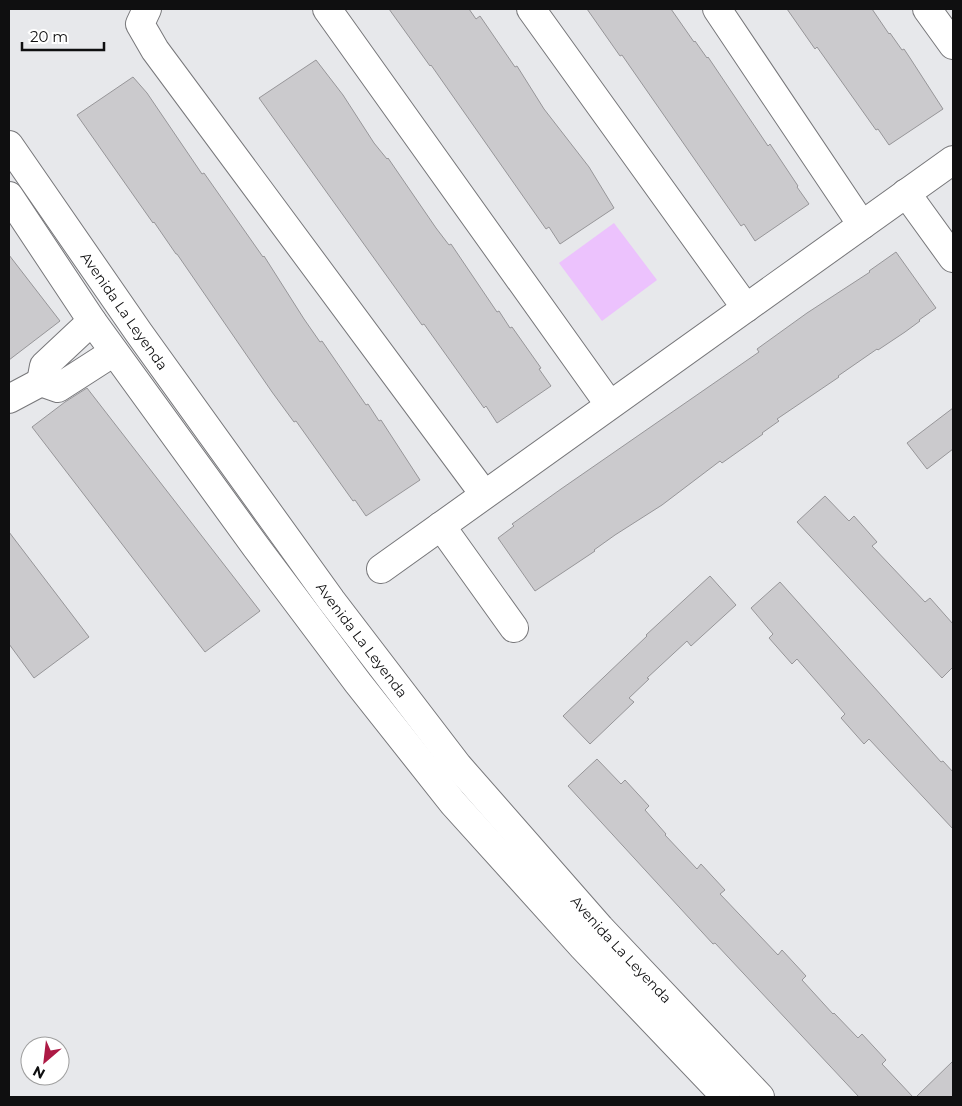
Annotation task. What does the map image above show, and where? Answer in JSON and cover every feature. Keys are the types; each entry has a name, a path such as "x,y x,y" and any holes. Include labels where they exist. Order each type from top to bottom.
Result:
{"street":[{"path":"147,9 140,24 155,50 484,494"},
{"path":"327,9 610,404"},
{"path":"531,9 746,308"},
{"path":"716,9 862,225"},
{"path":"927,9 953,45"},
{"name":"Avenida La Leyenda","path":"9,145 139,333 331,600 458,766 600,928 760,1097"},
{"path":"381,569 953,160"},
{"path":"906,194 953,258"},
{"name":"Avenida La Leyenda","path":"9,196 114,352 358,683 453,803 583,947 726,1097"},
{"path":"41,382 44,366 92,321"},
{"path":"9,399 41,382 58,388 114,352"},
{"path":"441,526 514,628"}],"shaded area":[{"path":"614,223 657,280 602,321 559,263"}],"building":[{"path":"389,9 469,9 476,19 480,16 515,67 517,66 544,109 589,167 614,208 560,244 549,227 546,229 431,65"},
{"path":"587,9 671,9 694,42 708,57 768,146 770,144 809,204 755,241 744,224 741,226 622,55 620,56"},
{"path":"787,9 872,9 889,34 902,50 904,49 943,109 889,145 878,129 876,130 817,47 815,49"},
{"path":"316,60 343,95 374,143 388,158 436,228 449,245 451,244 497,312 499,311 510,328 512,327 541,368 539,369 551,386 497,423 486,406 484,408 424,324 422,325 259,98"},
{"path":"133,77 147,93 202,174 204,173 264,256 320,342 322,341 366,405 368,404 379,421 381,420 420,480 366,516 355,500 353,501 296,421 294,422 272,392 177,254 77,115"},
{"path":"896,252 936,308 905,332 877,349 777,419 779,421 763,434 722,463 720,461 662,505 615,535 595,551 535,591 498,538 514,526 512,524 759,352 757,349 807,313 870,272"},
{"path":"9,255 60,321 9,360"},
{"path":"87,388 260,611 205,652 32,427"},
{"path":"953,408 953,449 927,469 907,443"},
{"path":"825,496 849,521 854,516 877,542 872,546 925,602 930,598 953,624 953,667 942,678 797,522"},
{"path":"9,532 89,637 34,678 9,644"},
{"path":"710,576 736,605 691,646 687,641 647,678 649,679 629,698 634,702 590,744 563,716"},
{"path":"780,582 941,762 943,761 953,772 953,829 869,739 864,744 841,718 845,714 797,659 792,664 769,638 773,634 751,608"},
{"path":"597,759 621,784 625,780 649,806 645,810 665,835 697,869 701,864 725,890 720,894 778,955 782,950 806,976 802,980 833,1014 858,1038 862,1034 886,1060 882,1064 913,1097 859,1097 715,943 713,944 568,786"},
{"path":"953,1061 953,1097 916,1097"}]}
